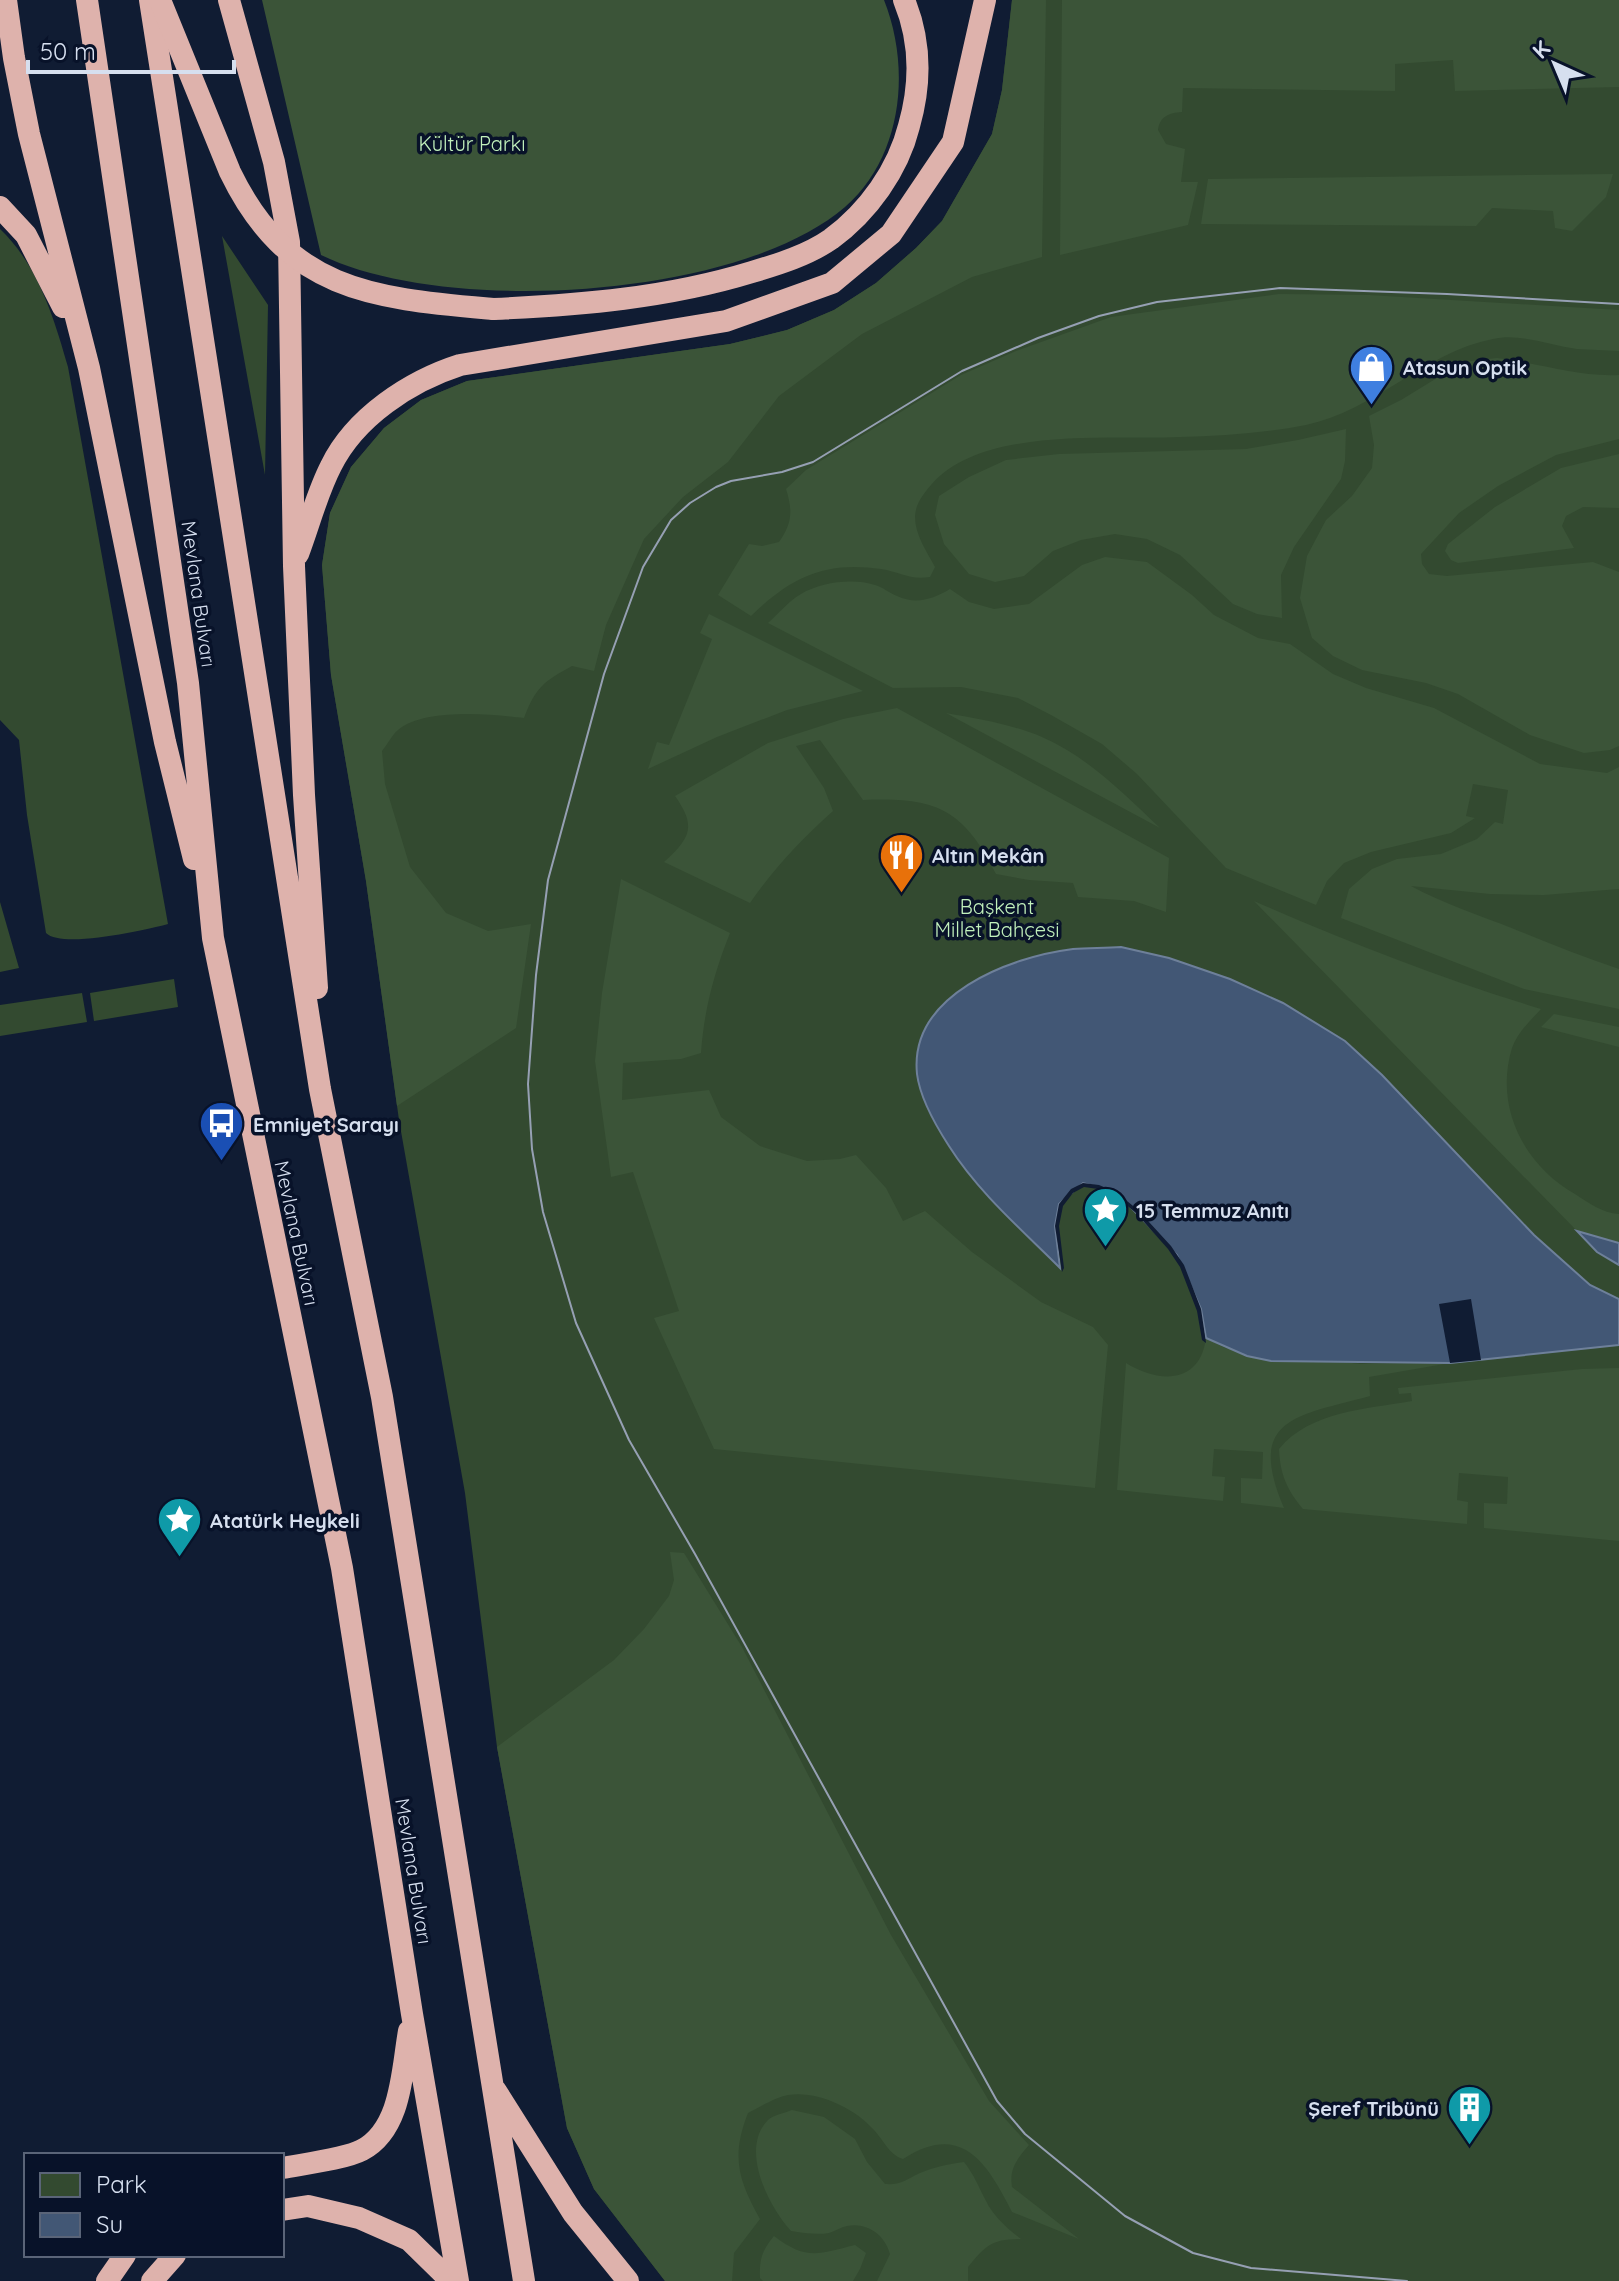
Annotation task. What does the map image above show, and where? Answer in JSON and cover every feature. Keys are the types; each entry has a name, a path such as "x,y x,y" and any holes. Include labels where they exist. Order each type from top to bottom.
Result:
{"highway":[{"path":"6,0 29,134 89,368 162,727 213,938"},
{"name":"Mevlana Bulvarı","path":"87,0 188,683 213,938 342,1568 412,2014 458,2281"},
{"path":"150,0 320,1089 382,1397 524,2281"},
{"path":"160,0 235,183 256,218 277,243 298,261 326,277 363,292 390,298 493,309 576,305 678,292 772,266 831,239 871,200 890,174 908,132 917,87 918,63 916,38 904,0"},
{"path":"229,0 274,162 289,242 294,566 304,795 316,960 320,1089"},
{"path":"294,566 331,465 356,428 410,387 436,372 460,365 726,321 832,283 891,234 953,142 985,0"},
{"path":"0,207 26,235 42,263 89,368"},
{"path":"284,2168 361,2151 378,2139 388,2125 396,2103 412,2014"},
{"path":"491,2083 573,2213 628,2281"},
{"path":"284,2210 308,2206 359,2218 409,2240 451,2281"},
{"path":"107,2281 124,2257"},
{"path":"152,2281 173,2257"}],"green space":[{"name":"Kültür Parkı","path":"262,0 884,0 897,54 899,82 896,110 890,137 879,163 845,207 797,238 736,262 665,279 590,288 514,291 441,286 375,274 321,255"},
{"name":"Başkent Millet Bahçesi","path":"1012,0 1619,0 1619,2281 665,2281 594,2189 567,2128 497,1747 465,1493 399,1120 366,881 331,675 322,565 330,513 351,467 384,428 421,400 467,381 730,344 787,330 834,310 876,283 942,221 992,134 1002,90"},
{"path":"1012,0 1046,0 1042,257 972,277 862,334 779,396 728,462 683,497 644,539 606,625 594,671 572,666 554,677 537,692 524,718 459,714 424,718 398,730 382,751 385,784 410,867 446,913 488,931 531,924 516,1028 397,1106 366,881 331,675 322,565 330,513 351,467 384,428 421,400 467,381 730,344 787,330 834,310 876,283 942,221 992,134 1002,90"},
{"path":"1062,0 1619,0 1619,87 1455,91 1453,60 1395,64 1395,91 1183,88 1182,112 1166,116 1158,130 1166,144 1185,149 1181,182 1198,182 1188,225 1060,255"},
{"path":"1613,174 1606,197 1572,231 1555,228 1553,211 1492,208 1476,226 1201,224 1208,179"},
{"path":"0,229 35,276 68,367 168,924 124,934 69,939 46,933 27,815 19,740 0,720"},
{"path":"222,236 268,305 265,475"},
{"path":"1279,294 1369,295 1619,310 1619,351 1577,349 1514,337 1493,339 1445,356 1354,407 1306,425 1212,436 1048,440 981,453 953,466 931,485 918,504 915,513 917,530 935,567 930,577 861,567 826,570 780,591 751,616 718,595 749,544 762,546 779,542 790,517 786,489 806,470 961,375 1016,351 1111,317"},
{"path":"1497,358 1573,372 1619,375 1619,439 1556,455 1498,486 1459,513 1421,554 1422,564 1429,574 1447,576 1593,562 1619,572 1619,746 1610,750 1584,753 1530,735 1458,694 1426,683 1362,670 1333,656 1312,638 1300,598 1307,556 1326,520 1352,496 1372,468 1374,445 1369,416 1450,370 1471,361"},
{"path":"1346,429 1341,479 1294,547 1281,575 1282,618 1257,614 1233,604 1180,555 1147,539 1115,534 1081,540 1053,551 1024,576 995,582 969,574 944,544 935,515 939,496 969,477 1006,460 1059,454 1246,449"},
{"path":"1619,454 1619,508 1583,507 1566,516 1562,526 1574,548 1458,563 1451,560 1445,551 1448,544 1495,507 1561,468"},
{"path":"1105,557 1147,562 1214,615 1258,638 1290,644 1333,674 1366,688 1434,708 1540,764 1607,773 1619,767 1619,889 1544,895 1490,894 1411,886 1462,909 1619,969 1619,1009 1524,989 1341,918 1349,889 1372,869 1397,859 1441,854 1477,839 1495,822 1503,824 1508,790 1473,784 1466,816 1475,818 1451,833 1371,852 1344,863 1327,881 1316,905 1226,868 1137,774 1102,744 1018,698 961,687 893,688 768,623 801,594 827,584 847,582 875,585 911,600 931,598 950,589 969,602 994,609 1029,604 1082,565"},
{"path":"709,614 863,691 787,710 717,737 648,769 657,742 669,745 712,639 700,633"},
{"path":"897,708 1169,858 1166,912 1134,901 1078,897 1073,883 996,874 971,834 944,811 910,801 863,800 820,740 796,746 824,788 833,811 789,854 750,903 664,862 680,846 688,832 686,816 675,796 768,743 843,719"},
{"path":"946,713 995,722 1059,745 1105,777 1160,828"},
{"path":"621,879 730,933 711,992 701,1053 681,1059 623,1063 622,1100 709,1090 721,1117 760,1146 807,1161 856,1155 886,1188 903,1221 925,1211 972,1252 1041,1302 1093,1327 1108,1345 1095,1488 714,1449 654,1318 679,1311 633,1172 611,1177 595,1061 602,993"},
{"path":"1254,901 1396,959 1541,1009 1512,1048 1507,1070 1511,1112 1528,1151 1541,1167 1557,1182 1591,1204 1619,1214 1619,1243 1577,1231"},
{"path":"0,902 19,968 0,972"},
{"path":"174,979 178,1007 94,1021 90,993"},
{"path":"82,993 87,1022 0,1036 0,1005"},
{"path":"1554,1014 1619,1027 1619,1047 1541,1027"},
{"path":"1206,1338 1225,1348 1360,1364 1450,1363 1369,1377 1370,1396 1321,1409 1285,1425 1275,1438 1271,1455 1274,1478 1284,1508 1241,1503 1241,1478 1262,1479 1263,1452 1214,1449 1212,1476 1225,1477 1223,1501 1117,1490 1126,1363 1151,1374 1176,1376 1195,1365"},
{"path":"1619,1368 1619,1541 1484,1528 1484,1503 1507,1504 1508,1477 1459,1473 1457,1500 1468,1502 1467,1524 1303,1509 1283,1474 1279,1449 1292,1436 1323,1419 1340,1414 1412,1401 1411,1393 1399,1394 1398,1388"},
{"path":"670,1552 684,1553 742,1647 891,1935 989,2101 1029,2145 1015,2164 1012,2187 1079,2239 1012,2212 982,2164 957,2146 941,2144 924,2148 903,2159 890,2150 856,2114 834,2102 811,2095 783,2096 748,2113 740,2142 739,2168 746,2192 760,2219 734,2253 732,2281 665,2281 594,2189 567,2128 497,1747 614,1660 644,1629 669,1596 674,1580"},
{"path":"792,2110 824,2117 855,2139 867,2162 885,2184 900,2183 931,2169 964,2162 993,2212 1021,2239 1003,2240 985,2248 968,2267 968,2281 877,2281 890,2254 884,2241 874,2231 854,2225 824,2234 791,2231 766,2193 757,2162 756,2146 760,2132 770,2118"},
{"path":"774,2236 804,2252 822,2253 855,2245 866,2253 853,2281 763,2281 760,2278 761,2260"}],"water":[{"path":"1121,947 1169,958 1230,979 1283,1003 1345,1041 1382,1075 1534,1235 1590,1285 1619,1299 1619,1345 1450,1363 1271,1361 1247,1356 1206,1338 1201,1309 1177,1255 1116,1192 1083,1183 1059,1204 1055,1226 1060,1268 987,1195 949,1146 921,1093 917,1074 919,1046 929,1022 946,1002 993,971 1048,953"},
{"path":"1577,1231 1619,1243 1619,1265 1597,1252"}],"pier":[{"path":"1083,1183 1116,1192 1138,1210 1171,1246 1184,1265 1201,1309 1206,1343 1202,1340 1197,1311 1180,1267 1136,1213 1114,1195 1084,1187 1073,1193 1063,1206 1059,1226 1062,1272 1055,1226 1059,1204 1071,1189"},
{"path":"1471,1299 1481,1360 1450,1363 1439,1304"}],"tram line":[{"path":"1407,2281 1251,2268 1193,2253 1125,2216 1025,2134 997,2101 629,1440 576,1323 543,1212 532,1149 528,1084 536,975 548,880 604,674 643,567 671,520 690,503 731,481 782,472 813,462 962,371 1038,338 1099,316 1157,302 1280,288 1619,304"}],"place":[{"name":"Atasun Optik","path":"1372,406"},
{"name":"Altın Mekân","path":"901,894"},
{"name":"Emniyet Sarayı","path":"222,1163"},
{"name":"15 Temmuz Anıtı","path":"1105,1249"},
{"name":"Atatürk Heykeli","path":"179,1559"},
{"name":"Şeref Tribünü","path":"1470,2147"}]}
